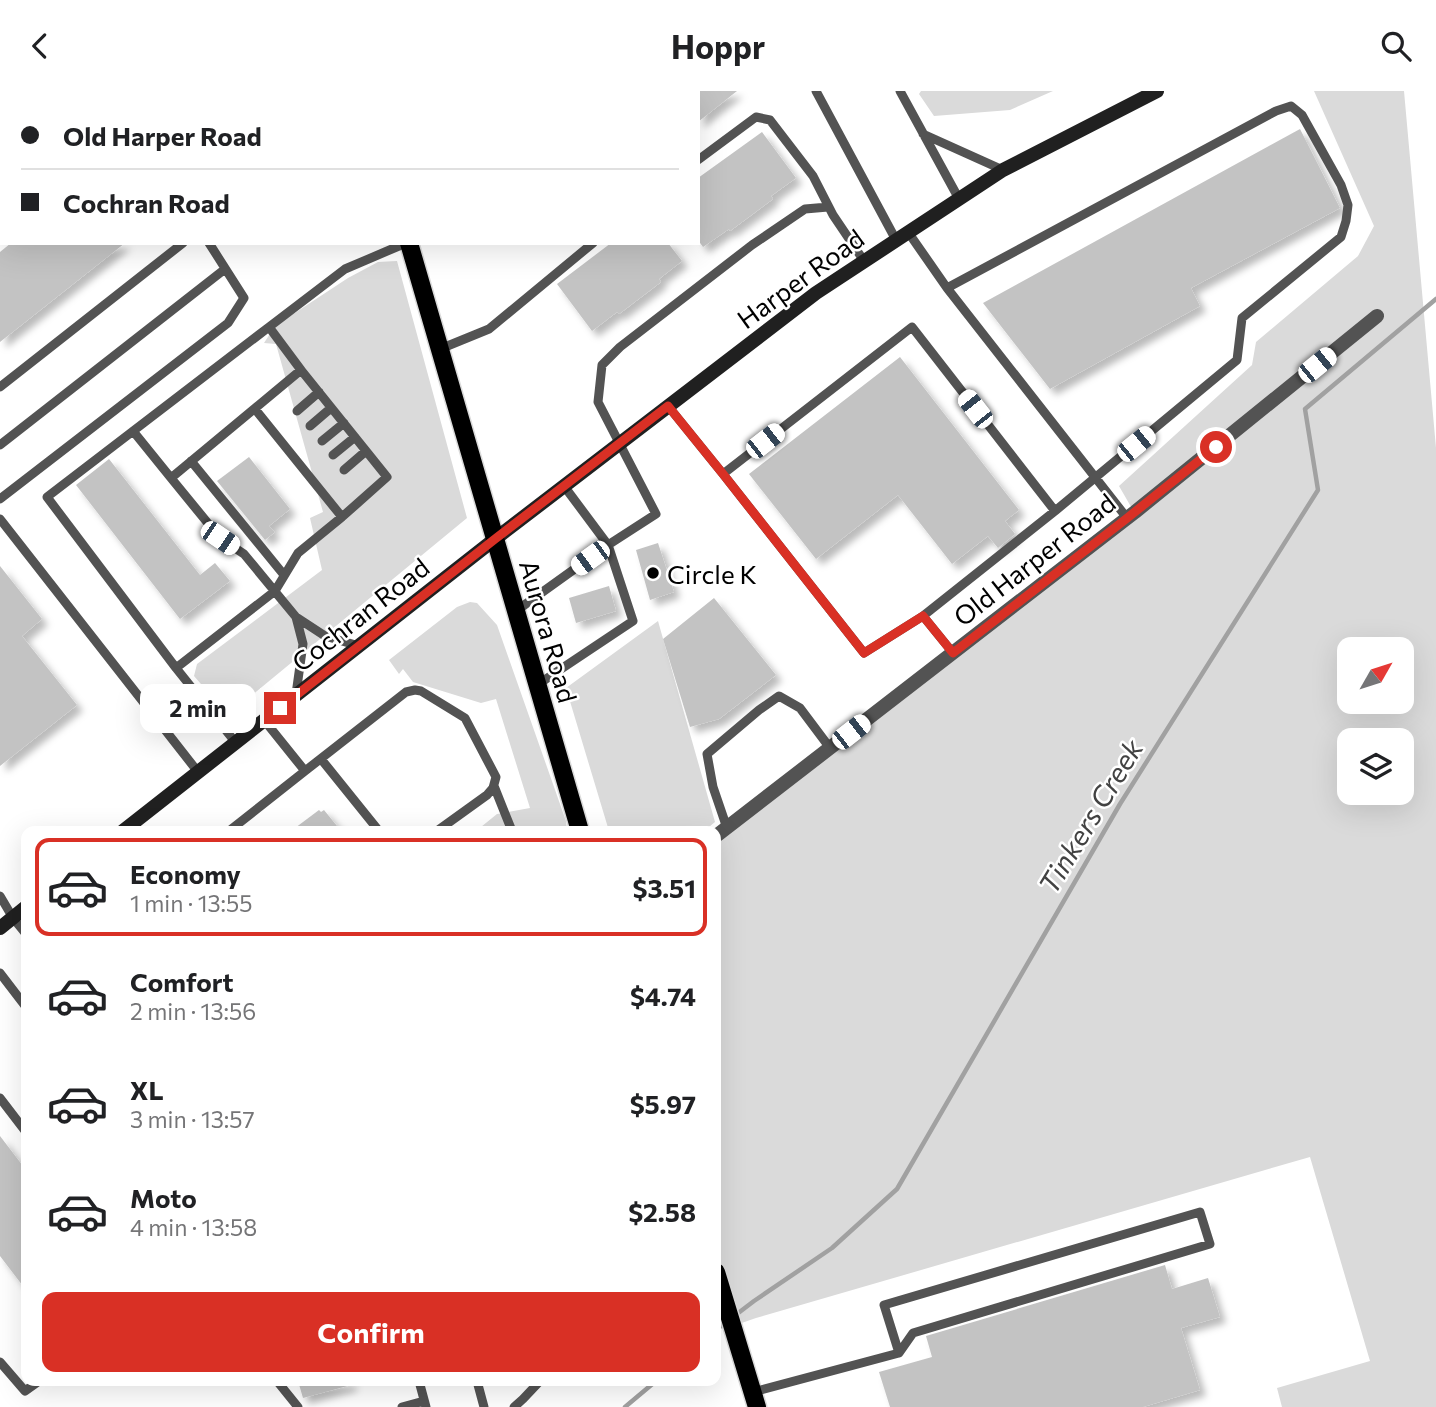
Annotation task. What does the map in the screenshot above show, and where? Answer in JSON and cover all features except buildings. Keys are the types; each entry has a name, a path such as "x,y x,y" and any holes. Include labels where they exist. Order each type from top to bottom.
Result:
{"main road":[{"name":"Aurora Road","path":"408,245 579,826"},
{"path":"721,1286 755,1400"}],"street":[{"name":"Harper Road","path":"495,539 817,293 864,261 1003,170 1157,91"},
{"name":"Old Harper Road","path":"721,832 1126,519 1377,316"},
{"name":"Cochran Road","path":"129,826 495,539"},
{"path":"0,928 21,911"}],"lane":[{"path":"816,91 902,236 947,288 1126,519"},
{"path":"900,91 959,199"},
{"path":"668,406 864,653 923,616 1055,512 1237,361 1242,317 1341,237 1349,205 1341,185 1302,115 1291,106 1276,111 947,288"},
{"path":"700,159 756,117 771,120 813,176 828,207 864,261"},
{"path":"923,134 1003,170"},
{"path":"516,611 656,514 598,402 602,365 620,347 751,245 805,209 828,207"},
{"path":"0,387 180,245"},
{"path":"0,499 228,323 244,298 210,245"},
{"path":"236,743 47,497 345,269 402,245"},
{"path":"440,349 489,329 591,245"},
{"path":"0,445 226,269"},
{"path":"176,668 275,591 298,553 387,477 269,327"},
{"path":"723,474 912,327 1055,512"},
{"path":"171,478 301,370"},
{"path":"297,411 319,392"},
{"path":"310,426 331,408"},
{"path":"255,409 273,431 289,443 297,461 312,472 342,517"},
{"path":"273,431 282,423"},
{"path":"322,441 344,423"},
{"path":"133,432 220,538 244,554 296,617 325,636 359,646"},
{"path":"333,455 355,437"},
{"path":"344,470 366,451"},
{"path":"297,461 306,454"},
{"path":"191,461 284,575"},
{"path":"537,685 633,621 608,545 564,486"},
{"path":"0,519 198,772"},
{"path":"923,616 953,653"},
{"path":"295,696 303,645 296,617"},
{"path":"235,826 406,692 415,690 465,718 496,777 494,786 487,795 444,826"},
{"path":"720,826 707,754 779,696 800,708 831,748"},
{"path":"264,720 305,771"},
{"path":"321,759 375,826"},
{"path":"494,786 510,826"},
{"path":"0,896 21,928"},
{"path":"0,973 21,993"},
{"path":"0,1098 21,1125"},
{"path":"755,1400 899,1353 914,1333 1210,1244 1200,1212 884,1305 899,1353"},
{"path":"0,1362 25,1391 32,1386"},
{"path":"281,1386 298,1407"},
{"path":"402,1407 425,1404 420,1386"},
{"path":"478,1386 484,1407"},
{"path":"514,1407 535,1386"}],"shaded area":[{"path":"921,91 1053,91 1010,110 934,116 919,94"},
{"path":"1314,91 1404,91 1436,448 1436,1407 1282,1407 1277,1388 1370,1361 1310,1157 733,1326 721,1288 721,832 1134,512 1119,486 1252,365 1256,342 1358,256 1374,226"},
{"path":"397,261 467,518 228,715 194,676 197,664 322,570 310,518 323,512 276,344 264,343 275,326 348,278 378,262"},
{"path":"470,602 477,603 497,625 566,826 482,826 497,814 530,808 496,699 481,703 413,682 403,669 399,674 389,660 457,607"},
{"path":"658,621 715,822 710,826 607,826 566,688"}],"waterway":[{"name":"Tinkers Creek","path":"733,1317 832,1248 897,1189 1120,804 1318,490 1305,409 1436,299"},
{"name":"Tinkers Creek","path":"721,1326 726,1322"},
{"name":"Tinkers Creek","path":"625,1407 650,1386"}],"place":[{"name":"Circle K","path":"653,573"}],"route":[{"path":"280,708 668,406 864,653 923,616 953,653 1216,447"}]}
